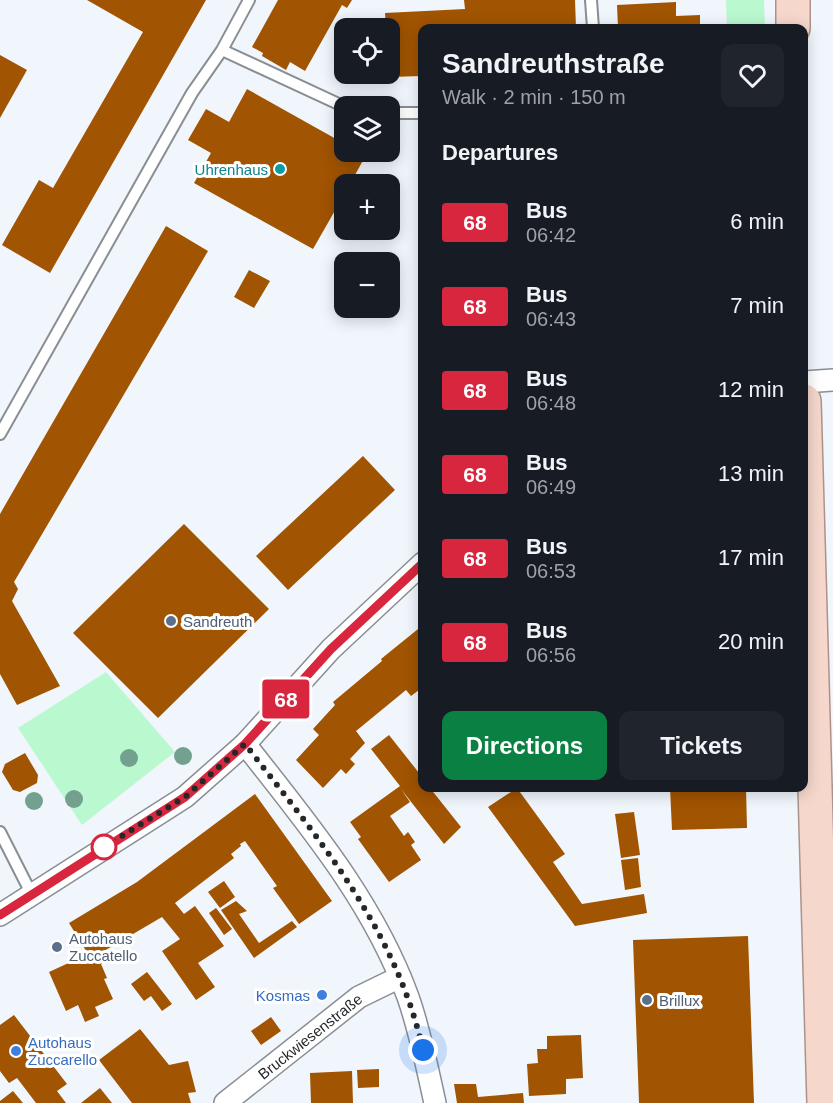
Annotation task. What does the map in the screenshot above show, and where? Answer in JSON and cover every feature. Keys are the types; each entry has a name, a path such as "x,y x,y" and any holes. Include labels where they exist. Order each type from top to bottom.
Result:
{"highway":[{"path":"793,0 794,24"},
{"path":"808,541 824,1103"}],"street":[{"path":"808,382 833,380"},
{"path":"0,915 185,797 245,744 331,649 418,568"},
{"path":"245,744 327,848 369,915 400,977 419,1032 435,1103"},
{"name":"Bruckwiesenstraße","path":"225,1103 359,997 400,977"}],"lane":[{"path":"0,434 192,93 222,50 249,0"},
{"path":"591,0 593,24"},
{"path":"222,50 334,102"},
{"path":"400,113 418,113"},
{"path":"0,832 32,895"}],"green space":[{"path":"726,0 764,0 765,24 727,24"},
{"path":"106,672 175,752 82,825 18,728"}],"building":[{"path":"87,0 206,0 50,273 2,245 39,180 53,188 143,32"},
{"path":"278,0 352,0 347,8 342,5 305,71 290,62 286,70 262,56 263,53 252,47"},
{"path":"464,0 575,0 576,24 418,24 418,76 400,77 400,18 385,18 385,13 465,9"},
{"path":"676,2 676,16 700,15 700,24 618,24 617,5"},
{"path":"0,55 27,70 0,118"},
{"name":"Uhrenhaus","path":"247,89 334,138 334,162 362,162 356,174 334,174 334,212 313,249 194,183 211,153 188,140 206,109 229,122"},
{"path":"166,226 208,251 14,582 18,589 12,601 60,686 17,705 0,674 0,514"},
{"path":"249,270 270,281 254,308 234,297"},
{"path":"363,456 395,490 288,590 256,556"},
{"name":"Sandreuth","path":"184,524 269,609 158,718 73,633"},
{"path":"418,629 418,691 411,696 406,690 356,731 365,743 350,759 355,764 346,774 341,769 323,788 296,760 319,735 313,729 335,705 333,702 382,661 381,659"},
{"path":"389,735 418,772 418,792 433,792 461,827 444,844 401,789 410,802 390,816 404,836 408,832 415,842 411,845 421,860 389,882 358,839 361,837 350,822 400,786 371,749"},
{"path":"25,753 38,775 37,783 20,792 13,790 2,772 5,764"},
{"path":"511,792 520,792 565,854 553,862 582,904 644,894 647,913 575,926 488,807"},
{"path":"670,792 746,792 747,828 672,830"},
{"path":"255,794 332,901 299,924 273,888 277,886 245,841 231,854 234,858 175,903 184,914 195,906 224,946 198,963 215,987 196,1000 162,951 180,939 162,917 104,951 107,961 101,964 107,978 104,979 113,999 95,1007 99,1016 85,1022 78,1005 66,1011 49,972 88,954 69,923 137,882"},
{"path":"634,812 640,855 621,858 615,814"},
{"path":"638,858 641,887 625,890 621,860"},
{"path":"224,881 235,897 220,908 208,892"},
{"path":"236,901 247,911 239,914 259,943 292,921 297,927 254,958 221,910"},
{"path":"216,908 232,929 224,935 209,913"},
{"path":"748,936 754,1103 639,1103 633,940"},
{"path":"147,972 172,1004 162,1011 151,996 144,1001 131,984"},
{"path":"14,1015 67,1084 57,1091 66,1103 36,1103 17,1078 9,1083 0,1071 0,1025"},
{"path":"271,1017 281,1031 261,1045 251,1031"},
{"path":"140,1029 169,1065 188,1061 196,1092 188,1093 191,1103 132,1103 99,1060"},
{"path":"581,1035 583,1078 566,1079 566,1094 529,1096 527,1064 538,1063 537,1049 547,1049 547,1036"},
{"path":"379,1069 379,1087 358,1088 357,1070"},
{"path":"352,1071 353,1103 311,1103 310,1073"},
{"path":"454,1084 476,1084 478,1097 523,1093 524,1103 457,1103"},
{"path":"100,1088 112,1103 81,1103"},
{"path":"13,1091 23,1103 0,1103 0,1101"}],"bus line":[{"name":"68","path":"0,915 185,797 245,744 331,649 418,568"}],"place":[{"name":"Uhrenhaus","path":"280,169"},
{"name":"Sandreuth","path":"171,621"},
{"name":"Autohaus Zuccatello","path":"57,947"},
{"name":"Kosmas","path":"322,995"},
{"name":"Brillux","path":"647,1000"},
{"name":"Autohaus Zuccarello","path":"16,1051"}],"route":[{"path":"104,847 185,797 245,744 327,848 369,915 408,997 423,1050"}]}
